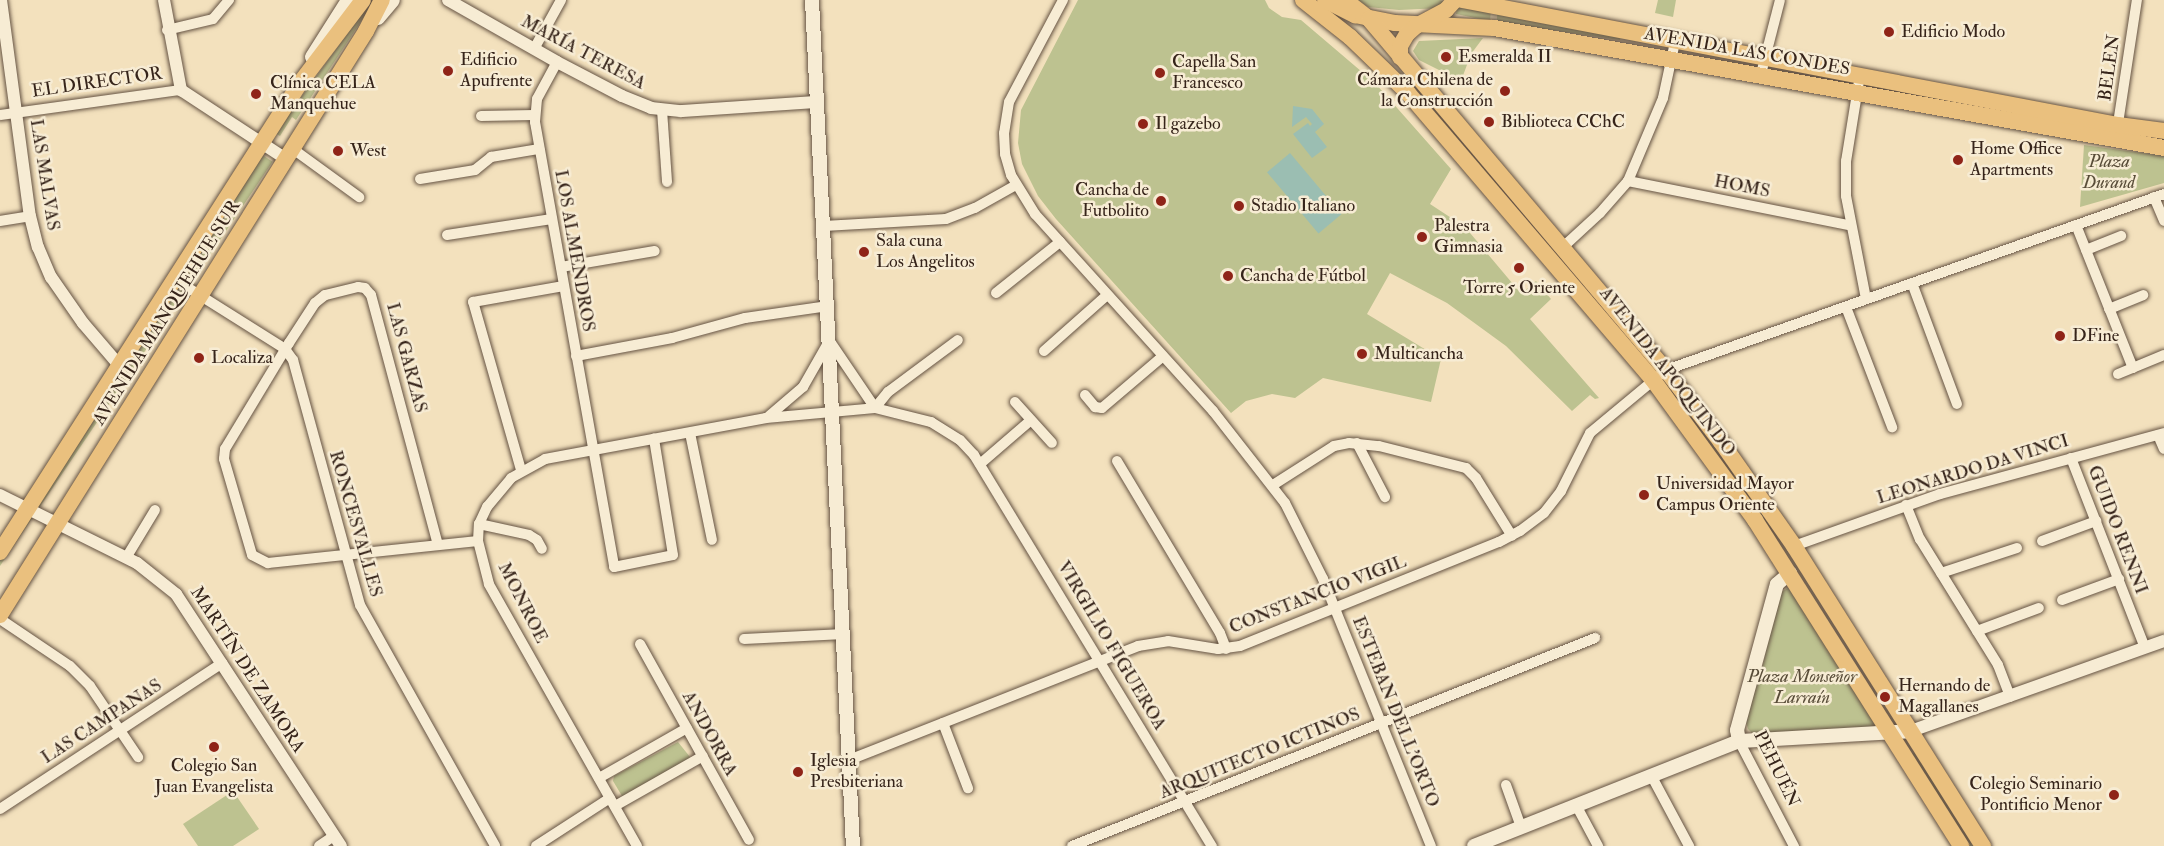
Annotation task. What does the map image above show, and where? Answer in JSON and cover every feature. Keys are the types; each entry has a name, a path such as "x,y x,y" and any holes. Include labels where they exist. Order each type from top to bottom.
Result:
{"main road":[{"name":"AVENIDA MANQUEHUE SUR","path":"300,83 317,48 348,0"},
{"name":"AVENIDA MANQUEHUE SUR","path":"0,552 300,83 363,0"},
{"name":"AVENIDA MANQUEHUE SUR","path":"0,617 366,31 382,0"},
{"name":"AVENIDA MANQUEHUE SUR","path":"366,31 393,0"},
{"path":"812,0 853,846"},
{"name":"AVENIDA APOQUINDO","path":"1303,0 1350,37 1408,93 1731,454 1820,585 1983,846"},
{"name":"AVENIDA LAS CONDES","path":"1324,0 1346,12 1369,19 1416,26 1494,28 1671,59 1763,65"},
{"name":"AVENIDA APOQUINDO","path":"1345,0 1369,19 1563,248 1659,375 1790,573 1961,846"},
{"path":"1400,57 1402,42 1416,26 1446,10 1455,0"},
{"name":"AVENIDA LAS CONDES","path":"1462,0 1675,42 1763,65 2117,133 2164,148"},
{"name":"AVENIDA LAS CONDES","path":"2117,133 2164,131"},
{"path":"1790,573 1800,573 1820,585"},
{"name":"PEHUÉN","path":"1739,741 1737,730 1777,584 1790,573"},
{"path":"1474,846 1739,741 1911,731"}],"street":[{"path":"164,0 167,30 181,90"},
{"path":"167,30 213,19 229,0"},
{"name":"MARÍA TERESA","path":"448,0 557,62 630,100 662,110 817,102"},
{"path":"534,49 561,0"},
{"name":"ESTEBAN DELL'ORTO","path":"1063,0 1018,83 1006,112 1005,154 1016,185 1032,209 1060,242 1213,411 1273,485 1303,535 1335,607 1431,846"},
{"path":"1763,65 1780,0"},
{"name":"BELEN","path":"2117,133 2137,0"},
{"name":"LAS MALVAS","path":"1,3 30,216 38,247 51,277 83,324 119,365"},
{"path":"1563,248 1600,213 1628,181 1663,98 1675,42"},
{"name":"LOS ALMENDROS","path":"557,62 537,99 534,115 614,567 673,555 654,439"},
{"path":"1858,83 1846,161 1850,225 1866,299"},
{"name":"EL DIRECTOR","path":"0,115 181,90 261,143 289,154"},
{"path":"662,110 667,182"},
{"path":"481,116 534,115"},
{"path":"420,179 475,170 491,157 540,149"},
{"path":"289,154 359,197"},
{"name":"HOMS","path":"1628,181 1850,225"},
{"path":"824,226 946,219 975,208 1016,185"},
{"path":"1659,375 2159,195 2164,221"},
{"path":"0,221 30,216"},
{"path":"447,235 552,219"},
{"path":"2076,225 2133,368"},
{"path":"2086,250 2121,236"},
{"path":"996,293 1060,242"},
{"path":"561,267 655,251"},
{"path":"174,279 285,349 225,449 224,459 249,548 255,558 268,563 478,541"},
{"path":"1912,283 1958,404"},
{"name":"LAS GARZAS","path":"285,349 320,298 358,286 369,291 438,545"},
{"path":"521,470 473,302 564,286"},
{"path":"1044,351 1107,295"},
{"path":"2109,309 2143,295"},
{"path":"576,356 672,338 745,318 828,306"},
{"path":"1846,306 1892,427"},
{"path":"830,340 874,408 888,392 958,340"},
{"name":"MONROE","path":"766,418 803,387 830,340"},
{"name":"RONCESVALLES","path":"285,349 293,360 360,605 495,846"},
{"path":"1084,395 1095,408 1102,408 1163,356"},
{"path":"2118,374 2164,356"},
{"name":"CONSTANCIO VIGIL","path":"849,760 1138,646 1158,642 1226,648 1246,644 1512,536 1536,520 1553,503 1590,433 1659,375"},
{"path":"1015,402 1052,443"},
{"name":"VIRGILIO FIGUEROA","path":"833,411 874,408 920,418 941,427 960,440 980,464 1212,846"},
{"name":"MONROE","path":"637,846 489,584 478,541 479,525 500,489 521,470 545,459 766,418 833,411"},
{"path":"980,464 1031,420"},
{"path":"690,433 712,540"},
{"path":"2161,434 2164,449"},
{"name":"LEONARDO DA VINCI","path":"1794,546 1906,505 2161,434"},
{"path":"1357,443 1385,497"},
{"path":"1273,485 1327,450 1341,444 1357,443 1390,448 1466,468 1476,478 1512,536"},
{"name":"GUIDO RENNI","path":"2071,458 2145,648"},
{"path":"1117,461 1220,633 1226,648"},
{"name":"MARTÍN DE ZAMORA","path":"0,495 126,558 157,577 176,594 337,841"},
{"path":"1906,505 1916,532 1998,665 2010,697"},
{"path":"126,558 155,510"},
{"path":"2042,541 2096,521"},
{"path":"479,525 529,535 537,540 542,549"},
{"path":"1941,573 2017,548"},
{"path":"2062,600 2119,579"},
{"path":"1977,631 2039,609"},
{"path":"0,617 70,666 90,686 138,757"},
{"path":"744,639 844,634"},
{"name":"ARQUITECTO ICTINOS","path":"1072,846 1595,638"},
{"path":"1911,731 2164,642"},
{"name":"ANDORRA","path":"640,644 749,840"},
{"name":"LAS CAMPANAS","path":"0,809 222,663"},
{"path":"943,723 968,788"},
{"path":"599,778 687,728"},
{"name":"PEHUÉN","path":"1739,741 1794,846"},
{"path":"536,846 613,802 703,756"},
{"path":"1651,776 1689,846"},
{"path":"1506,785 1521,827"},
{"path":"1576,806 1598,846"},
{"path":"319,846 337,841"}],"green space":[{"path":"372,0 375,0 296,120 292,117 280,136 275,133"},
{"name":"Stadio Italiano","path":"1078,0 1265,0 1269,8 1282,17 1301,20 1375,83 1451,169 1430,204 1465,227 1518,290 1523,292 1536,281 1551,299 1530,319 1599,398 1595,399 1590,395 1572,411 1506,346 1447,303 1390,273 1367,314 1441,359 1431,402 1323,378 1295,398 1272,394 1246,401 1231,413 1056,219 1038,196 1022,164 1018,143 1021,110"},
{"path":"1358,0 1443,1 1442,8 1399,10 1368,7"},
{"path":"1658,0 1676,0 1673,17 1655,13"},
{"path":"1457,7 1491,10 1490,21 1456,14"},
{"path":"1497,11 1620,37 1620,40 1497,22"},
{"path":"1483,38 1471,54 1461,81 1419,60 1413,51 1419,41"},
{"name":"Plaza Durand","path":"2084,145 2164,156 2164,183 2080,207"},
{"path":"261,154 273,162 0,566 0,541"},
{"name":"Plaza Monseñor Larraín","path":"1790,587 1879,725 1873,728 1753,734 1748,729 1745,718 1763,664 1779,593"},
{"path":"678,742 690,757 689,760 622,796 613,781 614,776"},
{"path":"1917,751 1974,846 1967,846 1912,754"},
{"path":"233,791 259,829 233,846 198,846 183,824"}],"water":[{"path":"1293,106 1312,109 1324,124 1315,132 1327,147 1312,158 1293,134 1308,123 1310,126 1312,124 1306,117 1292,127"},
{"path":"1290,153 1341,214 1318,234 1267,172"}],"place":[{"name":"Edificio Modo","path":"1889,32"},
{"name":"Esmeralda II","path":"1446,57"},
{"name":"Edificio Apufrente","path":"448,71"},
{"name":"Capella San Francesco","path":"1160,73"},
{"name":"Cámara Chilena de la Construcción","path":"1505,91"},
{"name":"Clínica CELA Manquehue","path":"256,94"},
{"name":"Biblioteca CChC","path":"1489,122"},
{"name":"Il gazebo","path":"1143,124"},
{"name":"West","path":"338,151"},
{"name":"Home Office Apartments","path":"1958,160"},
{"name":"Cancha de Futbolito","path":"1161,201"},
{"name":"Stadio Italiano","path":"1239,206"},
{"name":"Palestra Gimnasia","path":"1422,237"},
{"name":"Sala cuna Los Angelitos","path":"864,252"},
{"name":"Torre 5 Oriente","path":"1519,268"},
{"name":"Cancha de Fútbol","path":"1228,276"},
{"name":"DFine","path":"2060,336"},
{"name":"Multicancha","path":"1362,354"},
{"name":"Localiza","path":"199,358"},
{"name":"Universidad Mayor Campus Oriente","path":"1644,495"},
{"name":"Hernando de Magallanes","path":"1885,697"},
{"name":"Colegio San Juan Evangelista","path":"214,747"},
{"name":"Iglesia Presbiteriana","path":"798,772"},
{"name":"Colegio Seminario Pontificio Menor","path":"2114,795"}]}
